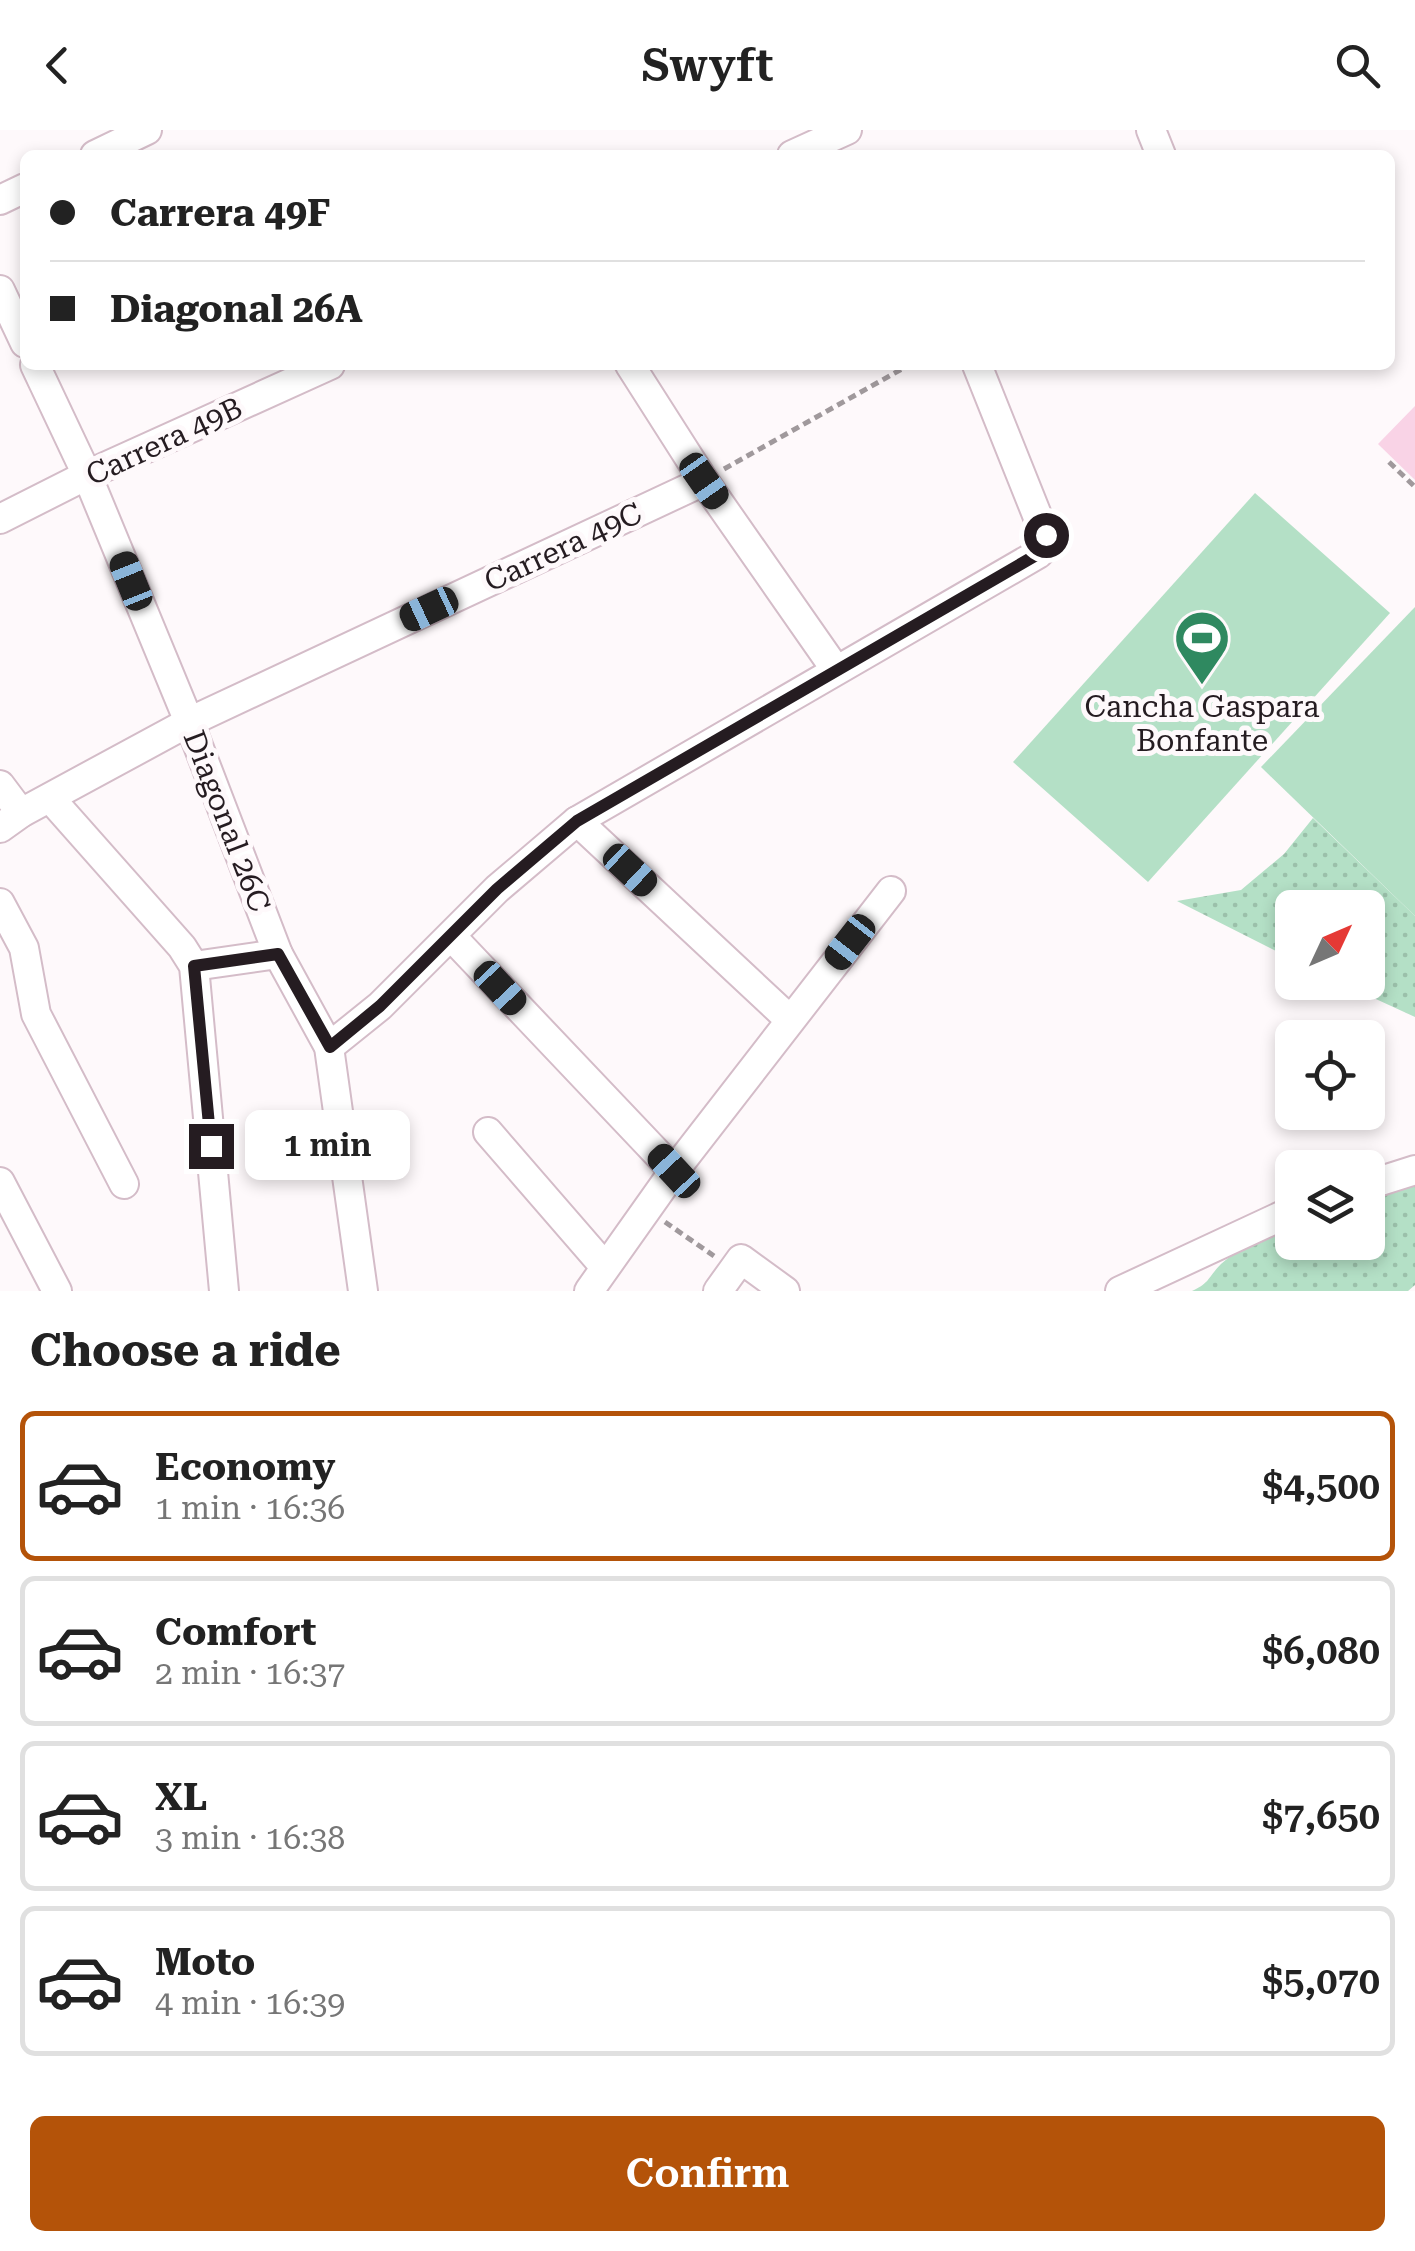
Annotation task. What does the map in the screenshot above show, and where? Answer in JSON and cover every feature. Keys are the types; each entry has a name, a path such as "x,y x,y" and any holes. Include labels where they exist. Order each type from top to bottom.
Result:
{"street":[{"path":"105,150 147,130"},
{"path":"803,150 847,130"},
{"path":"0,290 20,332"},
{"name":"Diagonal 26C","path":"37,370 87,476 189,722 278,954 330,1047 363,1291"},
{"name":"Carrera 49B","path":"0,519 319,370"},
{"path":"633,370 704,481 836,670"},
{"path":"330,1047 380,1006 506,881 577,821 1038,554 1047,545 979,370"},
{"name":"Carrera 49C","path":"11,821 189,722 704,481"},
{"path":"0,784 11,821"},
{"path":"50,798 182,947 194,966 224,1291"},
{"path":"577,821 790,1019"},
{"path":"589,1291 674,1171 890,891"},
{"path":"0,903 24,948 36,1014 124,1184"},
{"path":"451,936 674,1171"},
{"path":"194,966 278,954"},
{"path":"488,1132 605,1267"},
{"path":"1385,1180 1415,1170"},
{"path":"0,1182 57,1291"},
{"path":"1120,1291 1275,1218"},
{"path":"718,1291 741,1259 785,1291"}],"path":[{"path":"704,481 900,370"},
{"path":"1389,462 1415,487"},
{"path":"667,1223 712,1254"}],"green space":[{"name":"Cancha Gaspara Bonfante","path":"1255,493 1390,613 1148,882 1013,762"},
{"path":"1415,607 1415,916 1261,767"},
{"path":"1313,818 1415,916 1415,1017 1378,1000 1385,1000 1385,890 1275,890 1275,950 1177,901 1241,890 1284,854"},
{"path":"1415,1182 1415,1285 1408,1291 1192,1291 1237,1252 1275,1236 1275,1260 1385,1260 1385,1191"}],"building":[{"path":"1415,406 1415,480 1378,444"}],"place":[{"name":"Cancha Gaspara Bonfante","path":"1202,687"}],"route":[{"path":"211,1146 194,966 278,954 330,1047 380,1006 514,873 577,821 1038,554 1047,545 1046,535"}]}
